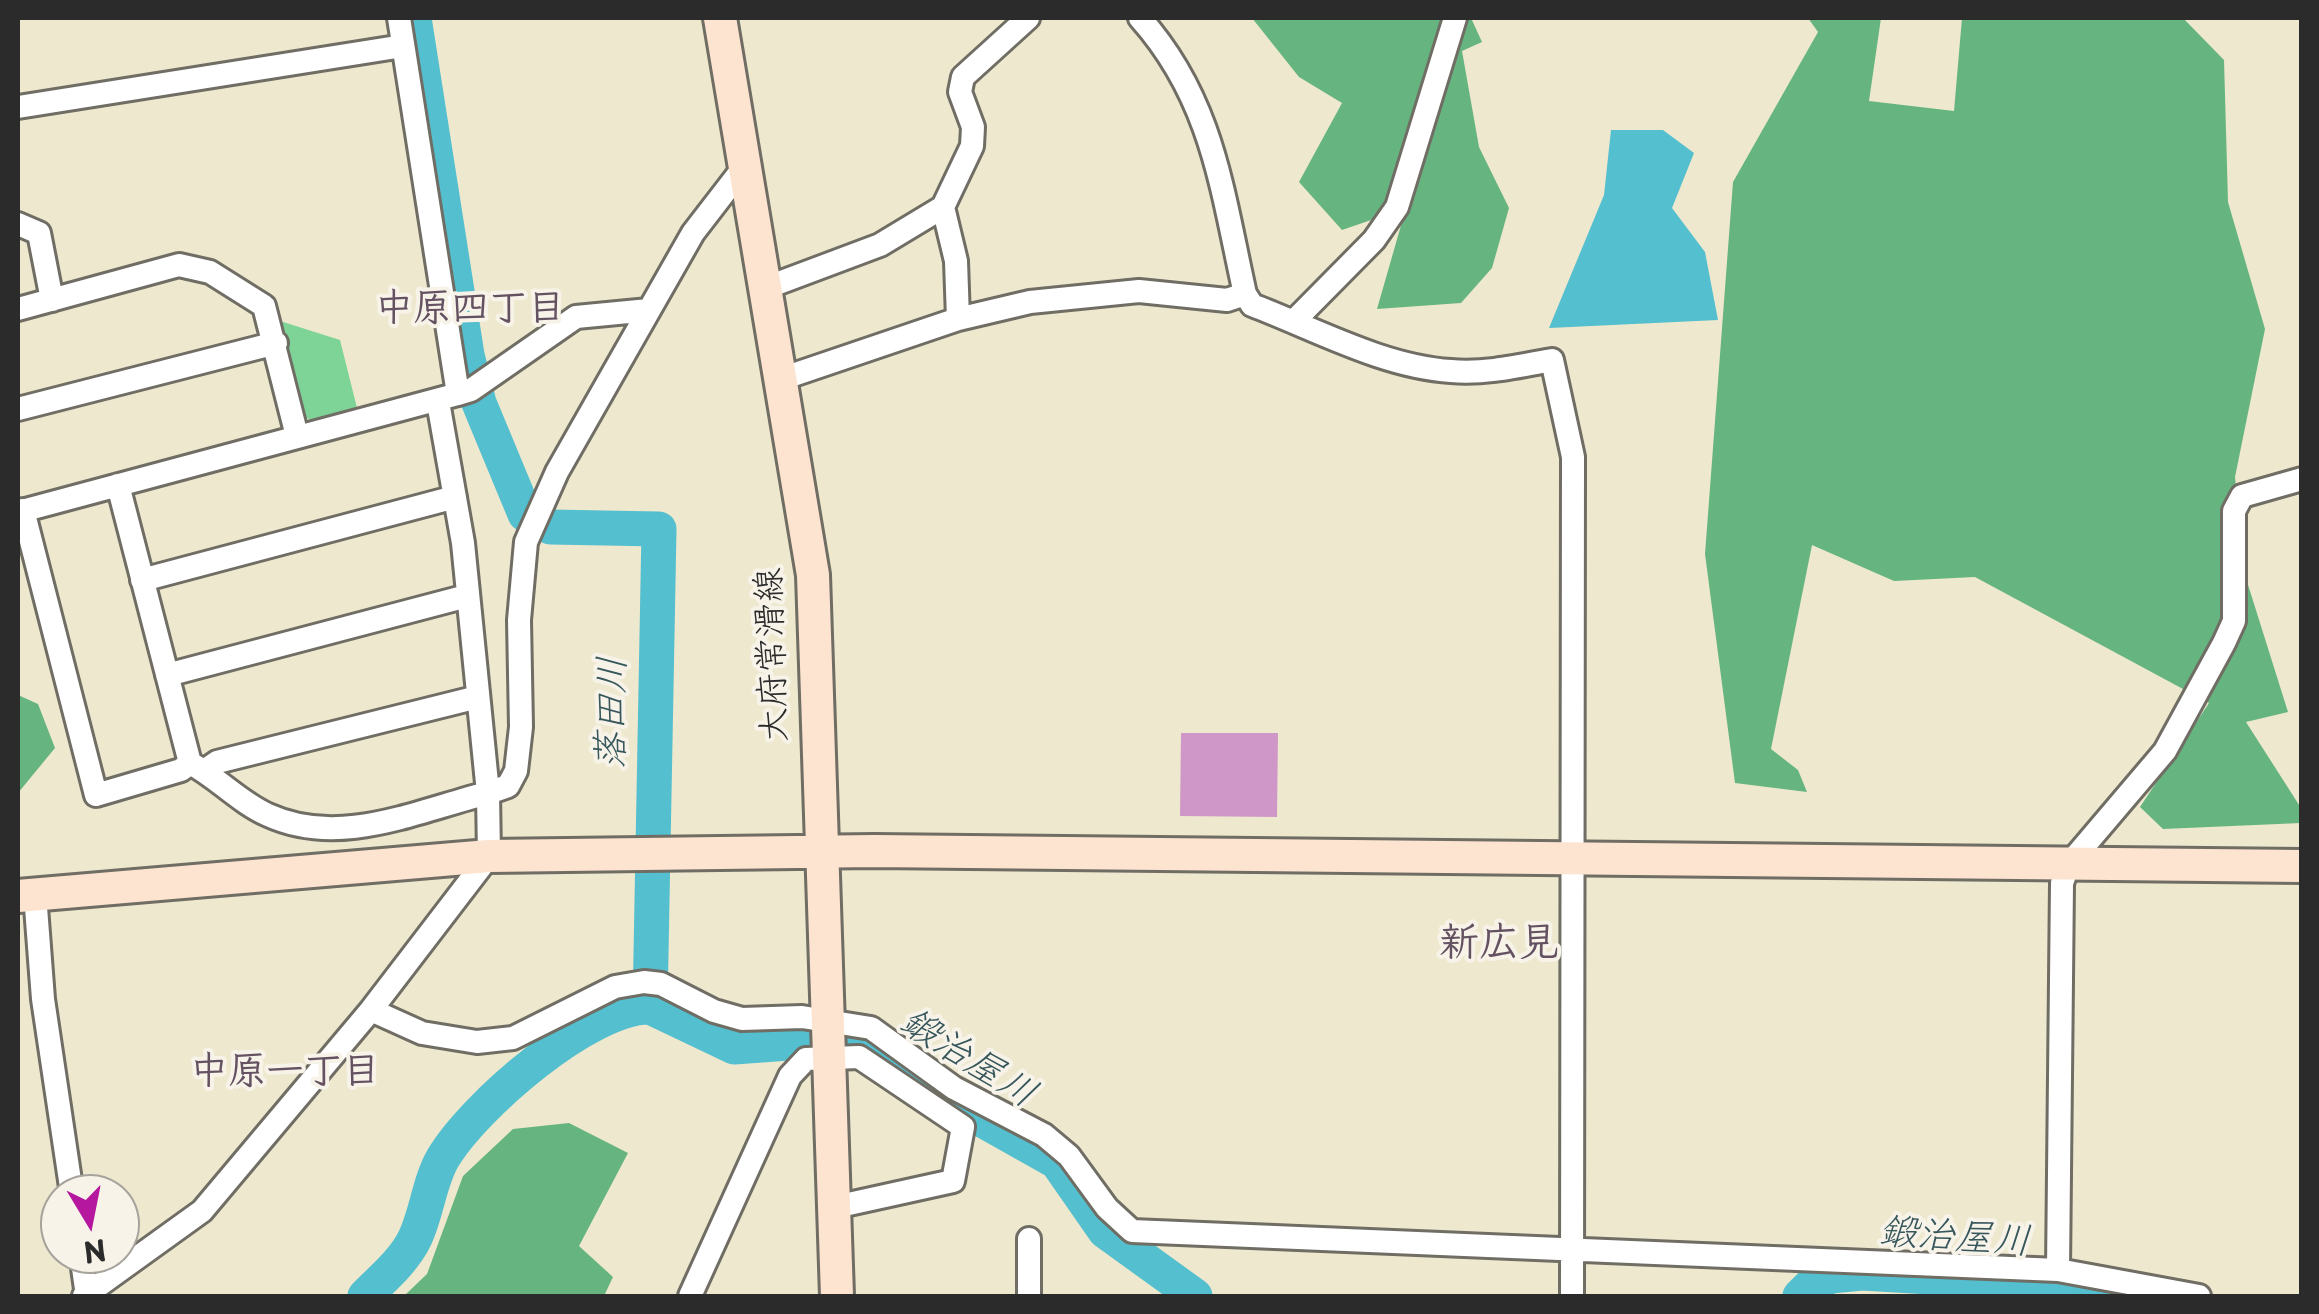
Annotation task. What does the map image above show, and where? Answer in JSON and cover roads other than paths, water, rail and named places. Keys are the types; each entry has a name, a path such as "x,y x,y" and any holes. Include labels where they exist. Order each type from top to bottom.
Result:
{"street":[{"path":"86,1296 202,1210 371,1010 489,856 488,793 455,497 448,398 399,18"},
{"name":"大府常滑線","path":"720,18 784,378 813,576 819,852 837,1296"},
{"path":"768,286 880,245 943,207 972,146 974,127 960,92 962,77 1028,18"},
{"path":"1140,18 1188,82 1208,128 1244,294 1252,305 1409,365 1452,372 1500,370 1552,360 1572,458 1572,1296"},
{"path":"1294,321 1374,240 1397,207 1455,18"},
{"path":"18,107 403,46"},
{"path":"118,485 167,676 197,767 265,814 324,829 352,830 508,786 516,772 521,727 519,620 526,542 557,472 711,204 748,163"},
{"path":"943,207 956,262 958,319"},
{"path":"18,224 38,233 52,300"},
{"path":"18,309 179,266 194,266 264,306 297,436"},
{"path":"784,378 958,319 1030,302 1121,292 1227,300 1244,294"},
{"path":"478,697 181,770 96,795 20,511 448,398 471,390 576,317 649,310"},
{"path":"18,409 276,343"},
{"path":"2058,1270 2062,883 2069,864 2165,751 2224,643 2234,621 2234,511 2242,496 2302,479"},
{"path":"142,580 455,497"},
{"path":"167,676 468,596"},
{"path":"69,1174 26,895 489,856 819,852 2302,866"},
{"path":"371,1010 422,1032 477,1042 513,1038 615,986 644,982 661,984 714,1011 742,1018 802,1017 827,1040 963,1127 953,1181 834,1207"},
{"path":"690,1296 790,1076 827,1040 871,1028 954,1088 1044,1135 1069,1156 1107,1208 1132,1230 2058,1270 2199,1296"},
{"path":"1029,1239 1029,1296"}],"water":[{"path":"1611,130 1663,130 1694,153 1672,208 1705,252 1718,320 1549,328 1604,195"}],"waterway":[{"name":"落田川","path":"414,18 467,355 479,403 525,514"},
{"name":"落田川","path":"550,527 659,529 650,1007"},
{"name":"鍛治屋川","path":"365,1296 410,1246 443,1158 480,1112 566,1041 625,1011 650,1007 734,1047 816,1041 874,1047 961,1108 1057,1162 1105,1231 1195,1296"},
{"name":"鍛治屋川","path":"1800,1296 1831,1276 1862,1273 2015,1282 2110,1296"}],"district":[{"name":"中原四丁目","path":"470,310"},
{"name":"新広見","path":"1499,944"},
{"name":"中原一丁目","path":"285,1073"}]}
